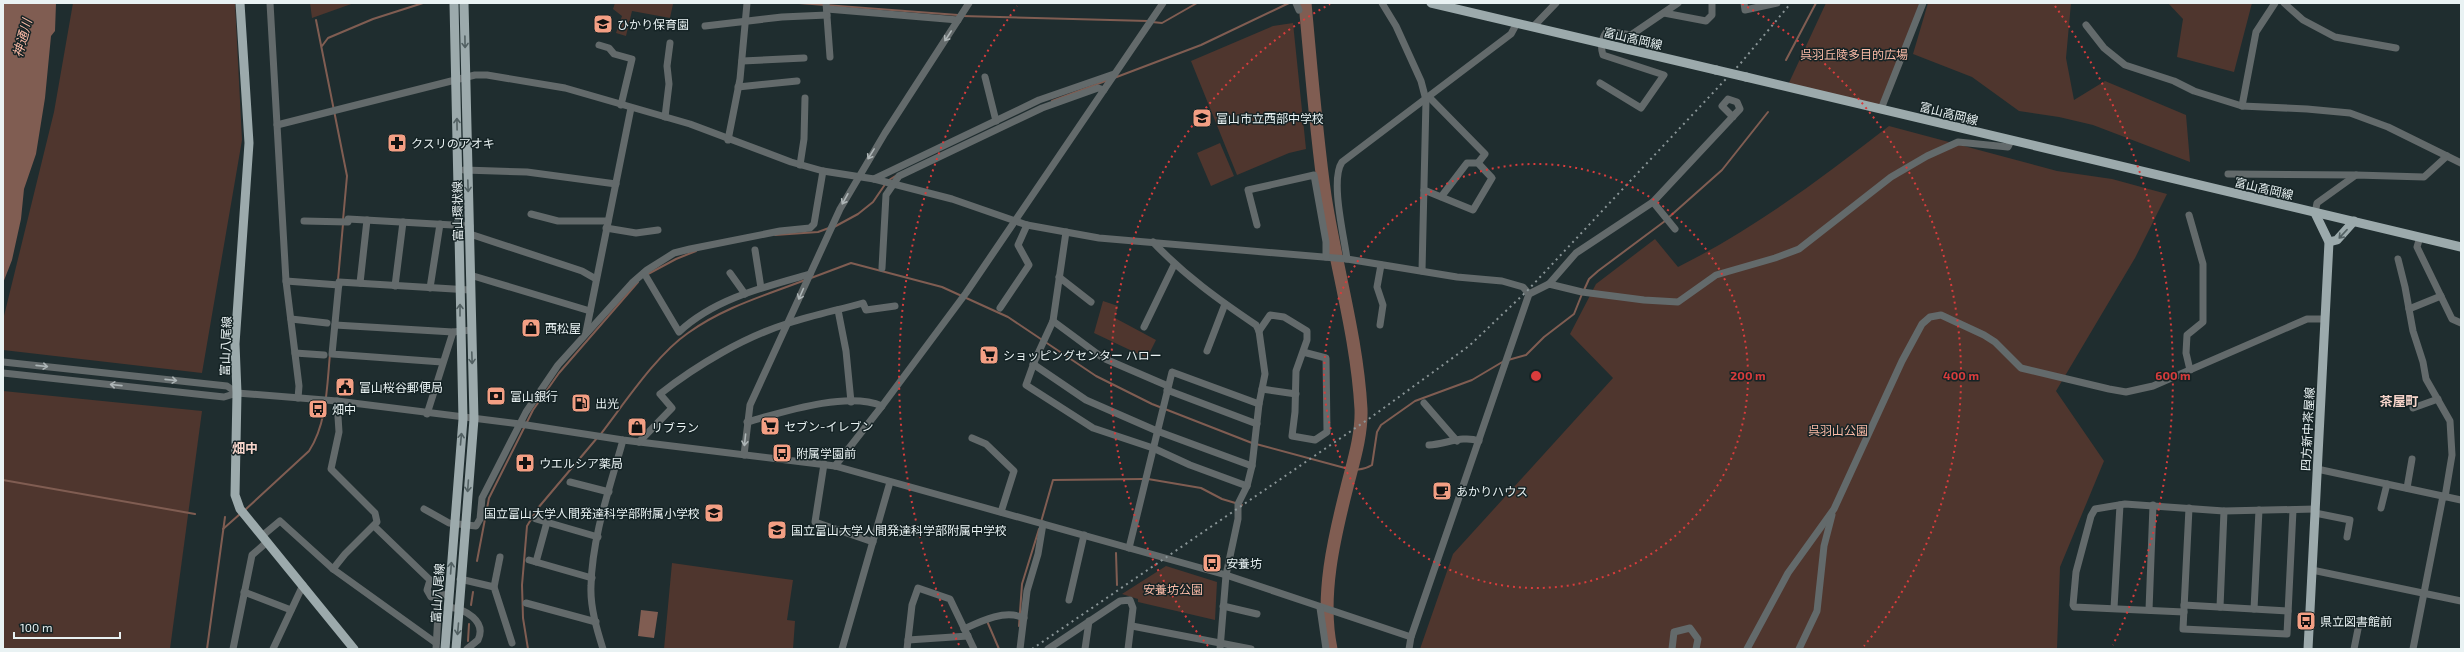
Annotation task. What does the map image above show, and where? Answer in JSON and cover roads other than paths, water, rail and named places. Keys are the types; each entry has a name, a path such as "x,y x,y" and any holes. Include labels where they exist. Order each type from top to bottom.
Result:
{"main road":[{"name":"富山八尾線","path":"240,3 249,143 235,344 237,393 234,484 242,512 354,649"},
{"name":"富山環状線","path":"454,3 457,81 460,290 457,332 463,419"},
{"name":"富山環状線","path":"464,3 474,419"},
{"name":"富山高岡線","path":"1431,3 2461,247"},
{"name":"四方新中茶屋線","path":"2308,649 2329,242 2315,213"},
{"path":"2329,242 2337,240 2354,221"},
{"name":"富山八尾線","path":"446,649 454,523 463,419"},
{"name":"富山八尾線","path":"456,649 460,580 474,419"}],"street":[{"path":"270,3 286,281 295,353 298,398"},
{"path":"728,140 742,61 747,3"},
{"path":"744,455 750,405 829,233 858,176 969,3"},
{"path":"1296,3 1299,10"},
{"path":"1382,3 1396,26 1428,98 1485,154 1478,163"},
{"path":"1533,27 1556,3"},
{"path":"1600,83 1641,108 1664,75 1603,55 1601,43 1607,32 1631,35 1678,3"},
{"path":"1664,13 1706,21 1712,15 1712,3"},
{"path":"1744,3 1745,10 1777,3"},
{"path":"1881,110 1923,3"},
{"path":"2242,106 2256,32 2275,3"},
{"path":"2284,3 2303,20 2335,37 2396,48"},
{"path":"835,466 882,406 966,293 1014,220 1106,88 1154,16 1160,4"},
{"path":"827,9 830,57"},
{"path":"706,26 827,9 958,20"},
{"path":"1344,259 1338,192 1338,168 1342,162 1511,34 1517,24"},
{"path":"2086,25 2104,48 2125,65 2174,81 2194,91 2242,106 2307,109 2350,113 2388,127 2461,163"},
{"path":"665,117 669,84 667,66 670,43"},
{"path":"599,45 609,48 614,54 632,59 621,105"},
{"path":"742,61 804,58"},
{"path":"277,125 466,78 488,75 565,88 690,124 728,140 800,165 823,171 878,180 952,199 1027,224 1099,238 1328,257 1502,281 1523,287 1529,294"},
{"path":"878,180 1039,100 1114,75"},
{"path":"985,77 996,121"},
{"path":"738,87 797,81"},
{"path":"882,268 886,195 891,184 899,176 1042,108 1098,88 1106,88"},
{"path":"800,165 804,139 805,98"},
{"path":"1422,271 1428,98"},
{"path":"586,332 631,108"},
{"path":"1409,649 1411,637 1529,294 1549,284 1576,253 1653,202 1733,117"},
{"path":"1549,284 1605,295 1678,302 1716,275 1775,258 1799,249 1898,172 1927,156 1958,142 2008,147 2011,141"},
{"path":"2228,174 2424,177 2447,156"},
{"path":"1424,190 1441,197 1473,210 1492,178 1478,163 1467,163 1441,197"},
{"path":"458,170 527,172 616,184"},
{"path":"424,509 449,523 476,526 480,518 482,498 520,424 558,365 586,332 645,275 674,254 690,249 780,230 810,228 814,224 823,171"},
{"path":"1257,225 1248,190 1314,175 1328,257"},
{"path":"2315,213 2317,204 2356,175"},
{"path":"1653,202 1675,229"},
{"path":"531,214 558,221 608,221"},
{"path":"2189,215 2203,264 2203,322 2188,335 2186,354 2190,370"},
{"path":"304,221 348,222 348,219 459,225 582,270 596,279"},
{"path":"360,283 367,220"},
{"path":"395,286 403,222"},
{"path":"430,288 440,224"},
{"path":"1000,308 1029,265 1018,245 1027,224"},
{"path":"606,228 636,233 658,230"},
{"path":"1066,232 1053,321 1033,364 1026,385 1093,428 1153,448 1190,465 1247,486"},
{"path":"2420,237 2417,247 2452,319 2461,322"},
{"path":"1153,242 1174,265 1225,304 1256,325 1259,331 1265,374 1259,404 1252,466 1247,486 1238,504 1238,519 1226,575 1219,646"},
{"path":"755,250 761,288"},
{"path":"2398,259 2413,331 2423,362 2426,379 2450,421 2452,446 2444,496 2413,649"},
{"path":"1144,327 1174,265"},
{"path":"1380,325 1383,304 1377,287 1381,265"},
{"path":"730,273 744,294"},
{"path":"645,275 679,332 693,319 744,294 810,274"},
{"path":"470,275 590,311"},
{"path":"1059,277 1091,302"},
{"path":"286,281 336,285 339,282 360,283 470,290"},
{"path":"336,285 335,325 332,354 442,362"},
{"path":"2409,309 2441,296"},
{"path":"639,442 672,408 660,394 689,372 718,355 788,323 863,303 866,310 895,306"},
{"path":"1207,351 1225,304"},
{"path":"838,310 846,351 851,402"},
{"path":"1259,331 1270,315 1284,317 1307,331 1307,340 1296,371 1296,394 1292,436 1315,440 1327,432 1326,358 1303,352"},
{"path":"1799,649 1817,612 1824,546 1834,509 1902,361 1922,324 1930,317 1941,315 1984,334 1995,342 2021,368 2110,390 2126,392 2139,390 2190,370 2308,319 2324,319"},
{"path":"291,320 327,323"},
{"path":"1053,321 1103,358 1167,388 1257,424"},
{"path":"335,325 457,332 471,330"},
{"path":"427,414 442,362 457,332"},
{"path":"295,353 324,355"},
{"path":"3,362 227,386 237,393"},
{"path":"1033,364 1086,400 1157,431 1252,466"},
{"path":"1129,548 1172,372 1259,404"},
{"path":"3,373 224,397 237,393 333,401 463,419 520,424 623,440 835,466 1226,575 1339,615 1411,637"},
{"path":"1262,389 1296,394"},
{"path":"2413,408 2438,399"},
{"path":"747,422 803,407 865,400 882,406"},
{"path":"333,401 339,432 331,469 375,513 377,522 345,554 333,569"},
{"path":"1424,403 1457,441"},
{"path":"972,438 986,444 1014,471 1001,512"},
{"path":"1429,445 1470,438 1479,441"},
{"path":"603,649 596,622 591,587 598,536 623,440"},
{"path":"2407,488 2412,459"},
{"path":"824,464 815,522 873,542"},
{"path":"2317,469 2461,500"},
{"path":"570,482 609,492"},
{"path":"842,649 890,482"},
{"path":"2381,508 2387,484"},
{"path":"2288,611 2220,607 2148,610 2074,607 2076,572 2092,512 2099,507 2120,505 2224,511 2315,511 2350,520 2347,536"},
{"path":"2114,608 2120,505"},
{"path":"2148,610 2153,506"},
{"path":"2189,508 2184,629 2287,634 2293,510"},
{"path":"1747,649 1788,573 1834,509"},
{"path":"2254,609 2259,510"},
{"path":"2220,607 2224,511"},
{"path":"536,519 598,536"},
{"path":"233,649 252,555 280,521 333,569 436,646"},
{"path":"547,522 533,561 592,578"},
{"path":"1020,649 1027,591 1038,554 1043,524"},
{"path":"374,526 430,580 427,590 428,595 433,598 449,594"},
{"path":"1069,600 1084,536"},
{"path":"500,557 494,587 512,643"},
{"path":"2312,570 2461,601"},
{"path":"460,580 494,587"},
{"path":"273,649 303,585"},
{"path":"907,649 912,605 918,588 950,599 974,649"},
{"path":"244,592 291,610"},
{"path":"436,646 439,596"},
{"path":"1048,649 1120,601 1130,600 1133,608 1128,649"},
{"path":"526,603 596,622"},
{"path":"1223,606 1257,614"},
{"path":"449,607 459,608 474,617 481,630 478,640 467,649"},
{"path":"1320,608 1326,649"},
{"path":"908,640 966,633 986,618 1016,614 1024,618"},
{"path":"2354,649 2360,618"},
{"path":"1086,649 1089,621"},
{"path":"1132,626 1219,646 1251,649"},
{"path":"1672,649 1674,632 1690,628 1698,639 1696,649"}],"water":[{"name":"神通川","path":"3,3 56,3 55,31 51,36 45,98 36,154 24,189 21,219 12,260 3,283"},
{"path":"641,610 658,612 654,638 638,636"}],"waterway":[{"path":"322,46 328,38 373,19 423,3"},
{"path":"799,3 958,15"},
{"path":"1152,22 1162,23 1197,3"},
{"path":"1114,78 1201,45 1289,3"},
{"path":"1305,3 1316,124 1325,196 1351,329 1359,382 1361,409 1359,439 1337,527 1330,568 1327,609 1331,649"},
{"path":"1786,60 1816,3"},
{"path":"962,16 1148,21"},
{"path":"316,20 347,176 343,220"},
{"path":"1052,101 1108,80"},
{"path":"1668,218 1722,170 1768,112"},
{"path":"889,180 897,175"},
{"path":"834,227 858,214 873,202 886,183"},
{"path":"1584,290 1589,279 1598,271 1665,221"},
{"path":"338,280 343,224"},
{"path":"775,235 818,232 829,228"},
{"path":"648,274 676,259 696,251"},
{"path":"811,278 851,263 942,287 1008,317 1096,376 1152,404 1252,443"},
{"path":"600,435 652,367 676,342 702,324 730,309 805,280"},
{"path":"477,561 489,498 533,410 559,373 638,282"},
{"path":"1508,360 1526,355 1544,337 1574,314 1582,294"},
{"path":"245,510 309,451 315,440 323,417 330,354"},
{"path":"1256,444 1345,468 1355,470 1365,468 1372,465 1377,432 1381,425 1415,401 1472,380 1504,361"},
{"path":"528,649 523,618 522,585 527,526 538,508 597,438"},
{"path":"1041,522 1053,480 1143,479"},
{"path":"1148,479 1201,488 1222,499 1242,505"},
{"path":"3,480 195,514"},
{"path":"223,529 240,514"},
{"path":"207,649 225,517"},
{"path":"1019,626 1022,584 1039,529"},
{"path":"1116,553 1117,585"},
{"path":"471,605 473,592"},
{"path":"987,621 999,649"},
{"path":"468,641 469,624"}],"railway":[{"path":"1032,649 1370,418 1469,346 1527,291 1740,64 1791,3"}],"place":[{"name":"ひかり保育園","path":"603,24"},
{"name":"富山市立西部中学校","path":"1202,118"},
{"name":"クスリのアオキ","path":"397,143"},
{"name":"西松屋","path":"531,328"},
{"name":"ショッピングセンター ハロー","path":"989,355"},
{"name":"富山桜谷郵便局","path":"345,387"},
{"name":"富山銀行","path":"496,396"},
{"name":"出光","path":"581,403"},
{"name":"畑中","path":"318,409"},
{"name":"セブン-イレブン","path":"770,426"},
{"name":"リブラン","path":"637,427"},
{"name":"附属学園前","path":"782,453"},
{"name":"ウエルシア薬局","path":"525,463"},
{"name":"あかりハウス","path":"1442,491"},
{"name":"国立富山大学人間発達科学部附属小学校","path":"714,513"},
{"name":"国立富山大学人間発達科学部附属中学校","path":"777,530"},
{"name":"安養坊","path":"1212,563"},
{"name":"県立図書館前","path":"2306,621"}],"district":[{"name":"茶屋町","path":"2399,401"},
{"name":"畑中","path":"245,448"}],"park label":[{"name":"呉羽丘陵多目的広場","path":"1854,54"},
{"name":"呉羽山公園","path":"1838,430"},
{"name":"安養坊公園","path":"1173,589"}]}
